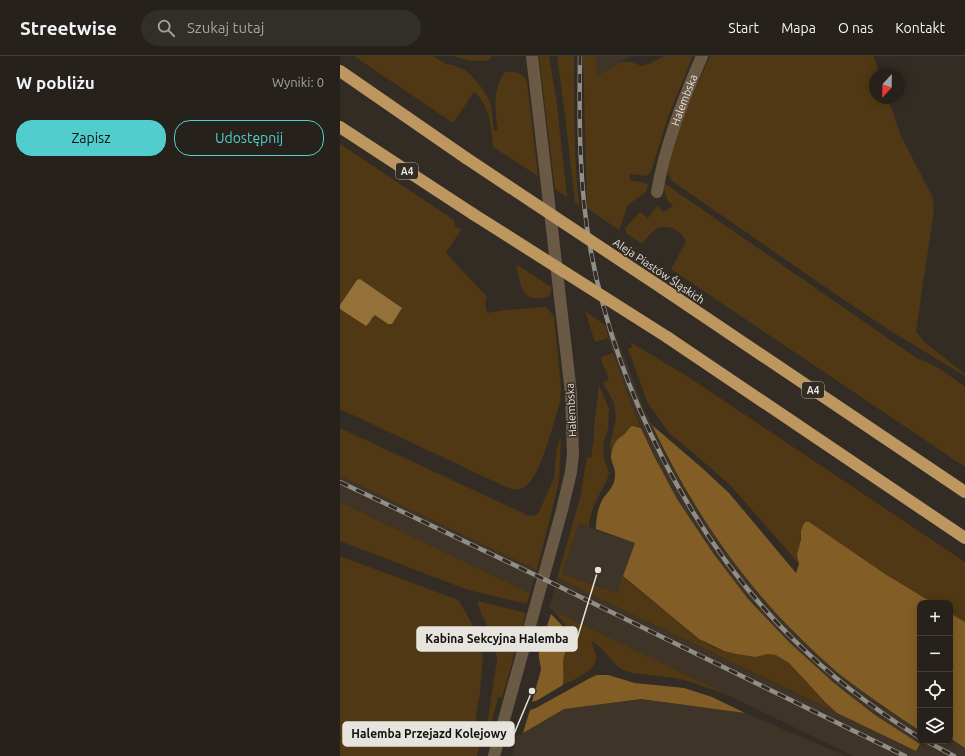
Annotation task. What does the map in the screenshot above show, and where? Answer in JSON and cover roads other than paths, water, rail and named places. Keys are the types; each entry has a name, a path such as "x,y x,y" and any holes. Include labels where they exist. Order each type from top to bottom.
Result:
{"highway":[{"name":"Aleja Piastów Śląskich","path":"340,71 466,158 965,492"},
{"name":"A4","path":"340,127 473,214 667,337 965,538"}],"street":[{"name":"Halembska","path":"494,756 562,510 571,472 573,454 571,393 532,56"},
{"name":"Halembska","path":"657,192 668,144 684,97 702,56"}],"railway":[{"path":"580,56 580,130 582,179 591,252 603,304 619,357 640,409 664,460 692,510 722,556 756,600 793,639 822,666 886,716 917,736"},
{"path":"340,482 552,583 905,756"},
{"path":"932,744 954,756"}],"place":[{"name":"Kabina Sekcyjna Halemba","path":"598,570"},
{"name":"Halemba Przejazd Kolejowy","path":"532,691"}]}
